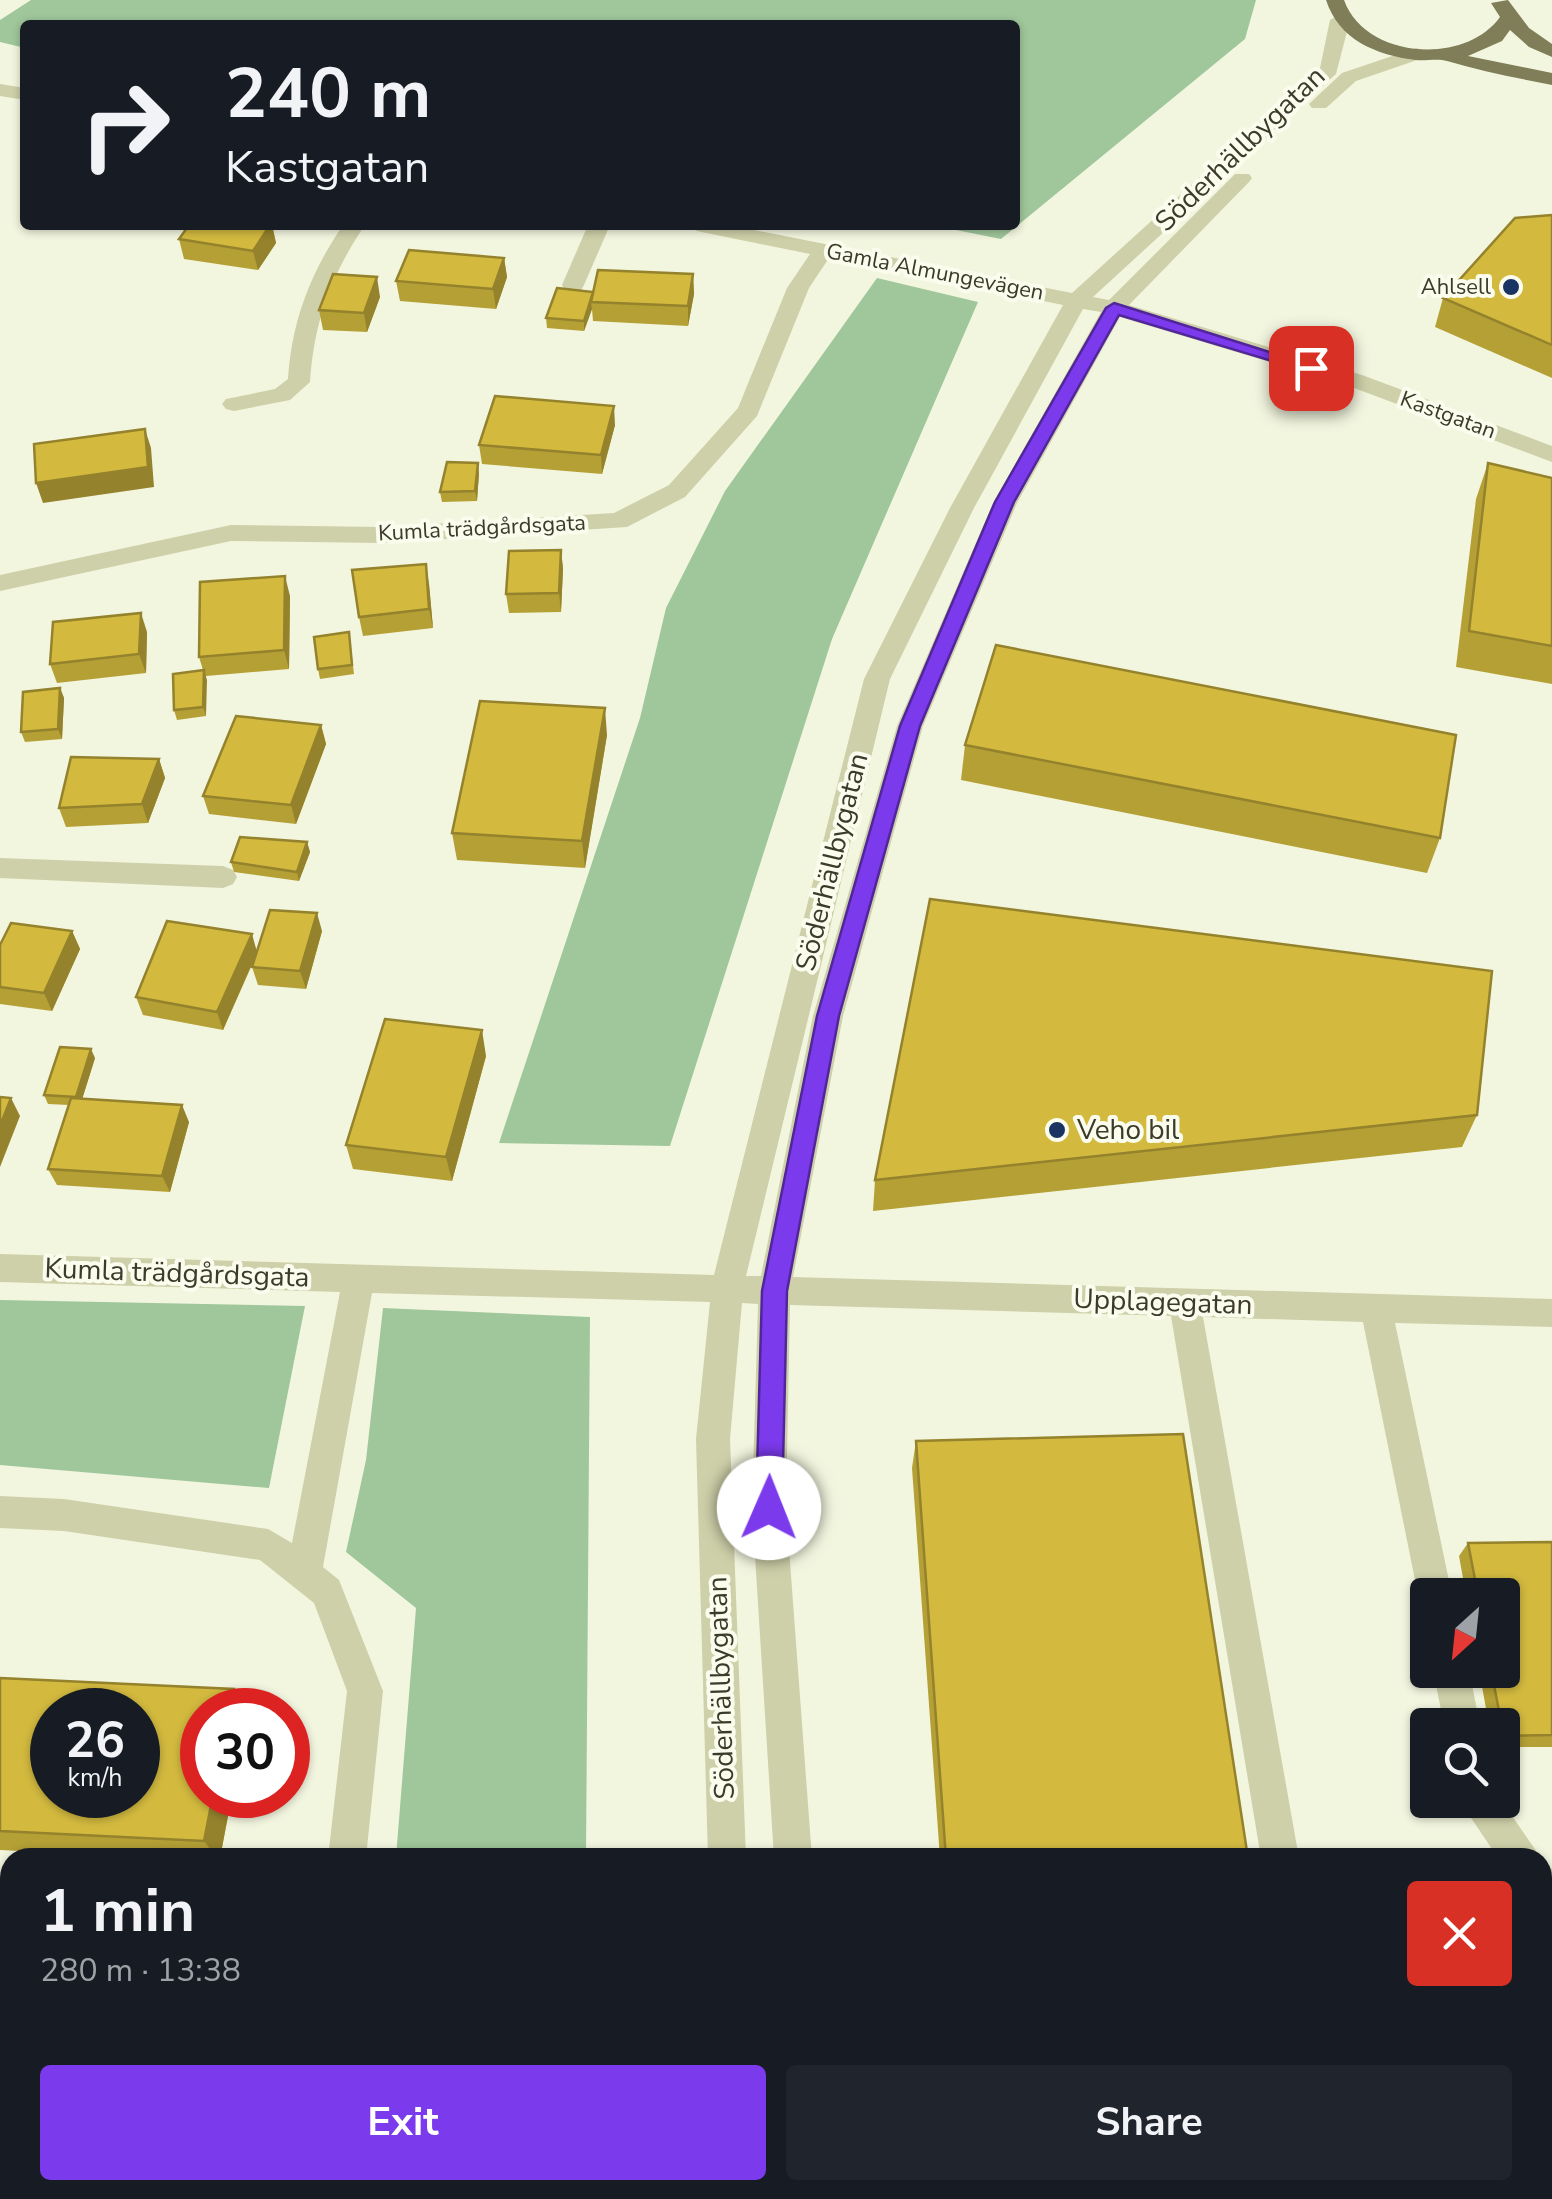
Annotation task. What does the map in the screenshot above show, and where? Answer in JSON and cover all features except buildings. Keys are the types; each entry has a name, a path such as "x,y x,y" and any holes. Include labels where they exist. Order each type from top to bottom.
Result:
{"main road":[{"path":"1504,9 1533,42 1552,51"},
{"path":"1424,54 1463,52 1488,45 1504,32 1504,9"},
{"path":"1338,10 1370,41 1552,79"}],"street":[{"name":"Söderhällbygatan","path":"727,1848 713,1439 727,1288 877,679 962,508 1077,300 1329,70 1338,10"},
{"name":"Söderhällbygatan","path":"793,1848 769,1508 774,1291 828,1016 910,726 1004,502 1114,308 1170,248 1335,88 1380,64 1424,54"},
{"path":"234,404 282,395 299,382 301,337 321,273 351,230"},
{"path":"573,285 597,230"},
{"name":"Gamla Almungevägen","path":"722,230 1114,308"},
{"name":"Kumla trädgårdsgata","path":"0,582 230,533 382,535 618,521 677,490 749,412 798,288 823,250"},
{"name":"Kastgatan","path":"1114,308 1354,380 1552,454"},
{"path":"0,868 223,877"},
{"name":"Kumla trädgårdsgata","path":"0,1268 774,1291"},
{"path":"304,1574 358,1278"},
{"name":"Upplagegatan","path":"774,1291 1552,1313"},
{"path":"1184,1302 1278,1848"},
{"path":"1376,1308 1432,1578"},
{"path":"0,1512 64,1515 268,1545 328,1592 365,1691 348,1848"},
{"path":"1492,1818 1514,1848"}],"green space":[{"path":"31,0 1256,0 1245,39 1020,223 1020,20 20,20 20,47 0,42 0,20"},
{"path":"956,230 1012,230 1001,239"},
{"path":"877,278 978,302 832,639 670,1146 499,1143 640,718 666,608 725,491"},
{"path":"0,1300 305,1306 269,1488 0,1465"},
{"path":"383,1308 590,1317 586,1848 397,1848 416,1608 346,1552 366,1460"}],"place":[{"name":"Ahlsell","path":"1511,287"},
{"name":"Veho bil","path":"1057,1130"}],"route":[{"path":"769,1508 774,1291 828,1016 910,726 1004,502 1114,308 1311,368"}]}
